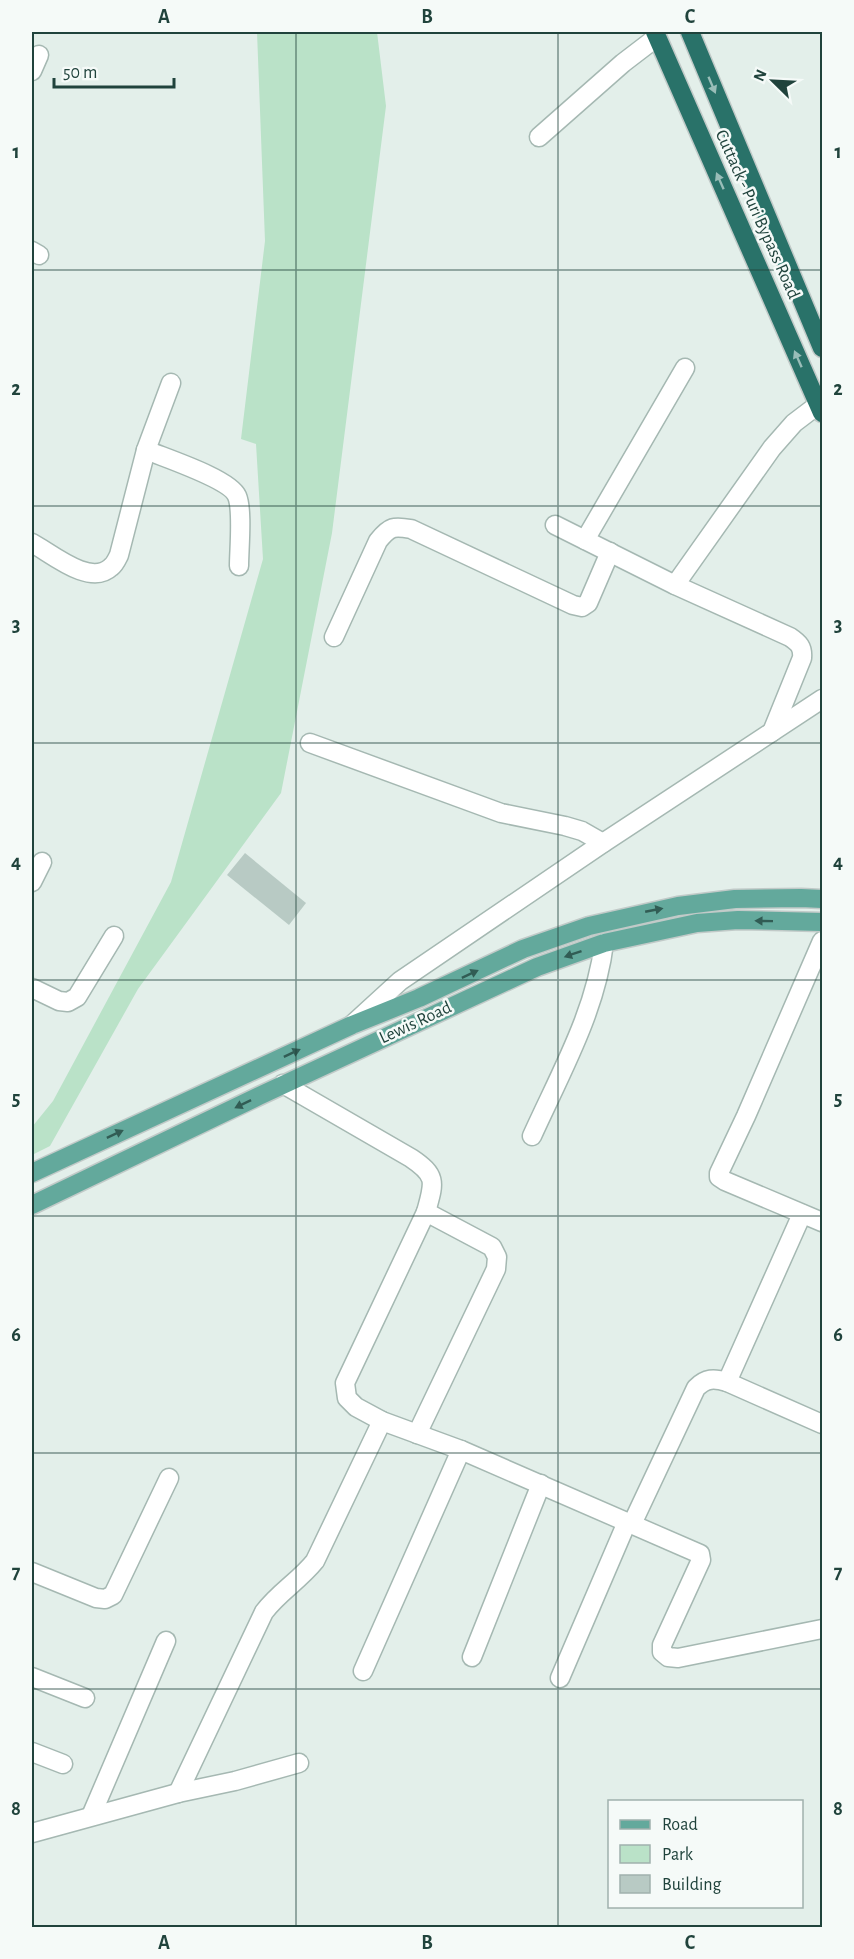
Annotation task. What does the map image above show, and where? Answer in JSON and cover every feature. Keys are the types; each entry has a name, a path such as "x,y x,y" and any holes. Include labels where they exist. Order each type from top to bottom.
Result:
{"highway":[{"name":"Cuttack - Puri Bypass Road","path":"690,32 822,348"},
{"name":"Cuttack - Puri Bypass Road","path":"656,34 821,409"}],"main road":[{"name":"Lewis Road","path":"32,1173 352,1025 419,998 523,949 599,923 678,906 735,899 822,899"},
{"name":"Lewis Road","path":"32,1205 283,1084 537,967 604,943 697,923 738,920 822,922"}],"street":[{"path":"539,137 656,34"},
{"path":"585,540 685,368"},
{"path":"32,543 79,570 98,574 111,568 119,555 146,450 171,383"},
{"path":"675,585 772,448 794,423 821,409"},
{"path":"146,450 219,480 233,489 239,503 239,566"},
{"path":"555,525 675,585 790,637 800,644 803,651 802,658 772,732"},
{"path":"334,637 378,541 385,532 395,526 411,528 573,605 582,607 588,603 610,552"},
{"path":"352,1025 400,981 603,843 822,699"},
{"path":"310,743 501,813 582,831 603,843"},
{"path":"32,882 42,862"},
{"path":"32,988 68,1002 77,997 114,936"},
{"path":"822,941 719,1173 719,1177 725,1181 822,1222"},
{"path":"532,1136 586,1016 602,962 604,943"},
{"path":"283,1084 423,1166 431,1177 433,1188 426,1212 345,1383 347,1398 356,1407 382,1421 461,1450 700,1554 701,1560 662,1644 663,1652 668,1657 678,1658 822,1629"},
{"path":"417,1434 496,1269 496,1257 492,1247 426,1212"},
{"path":"727,1382 802,1214"},
{"path":"560,1678 630,1523 696,1388 704,1381 715,1378 822,1424"},
{"path":"178,1793 264,1612 274,1599 302,1577 315,1561 382,1421"},
{"path":"363,1671 461,1450"},
{"path":"32,1572 96,1598 105,1599 113,1595 169,1478"},
{"path":"472,1657 541,1484"},
{"path":"91,1816 166,1641"},
{"path":"32,1677 85,1698"},
{"path":"32,1752 63,1764"},
{"path":"32,1833 178,1793 235,1781 300,1763"}],"green space":[{"path":"257,32 377,32 386,106 332,533 281,793 138,989 50,1146 32,1155 32,1127 53,1101 171,882 263,559 256,444 241,439 265,241"}],"building":[{"path":"245,853 306,903 289,925 227,875"}]}
